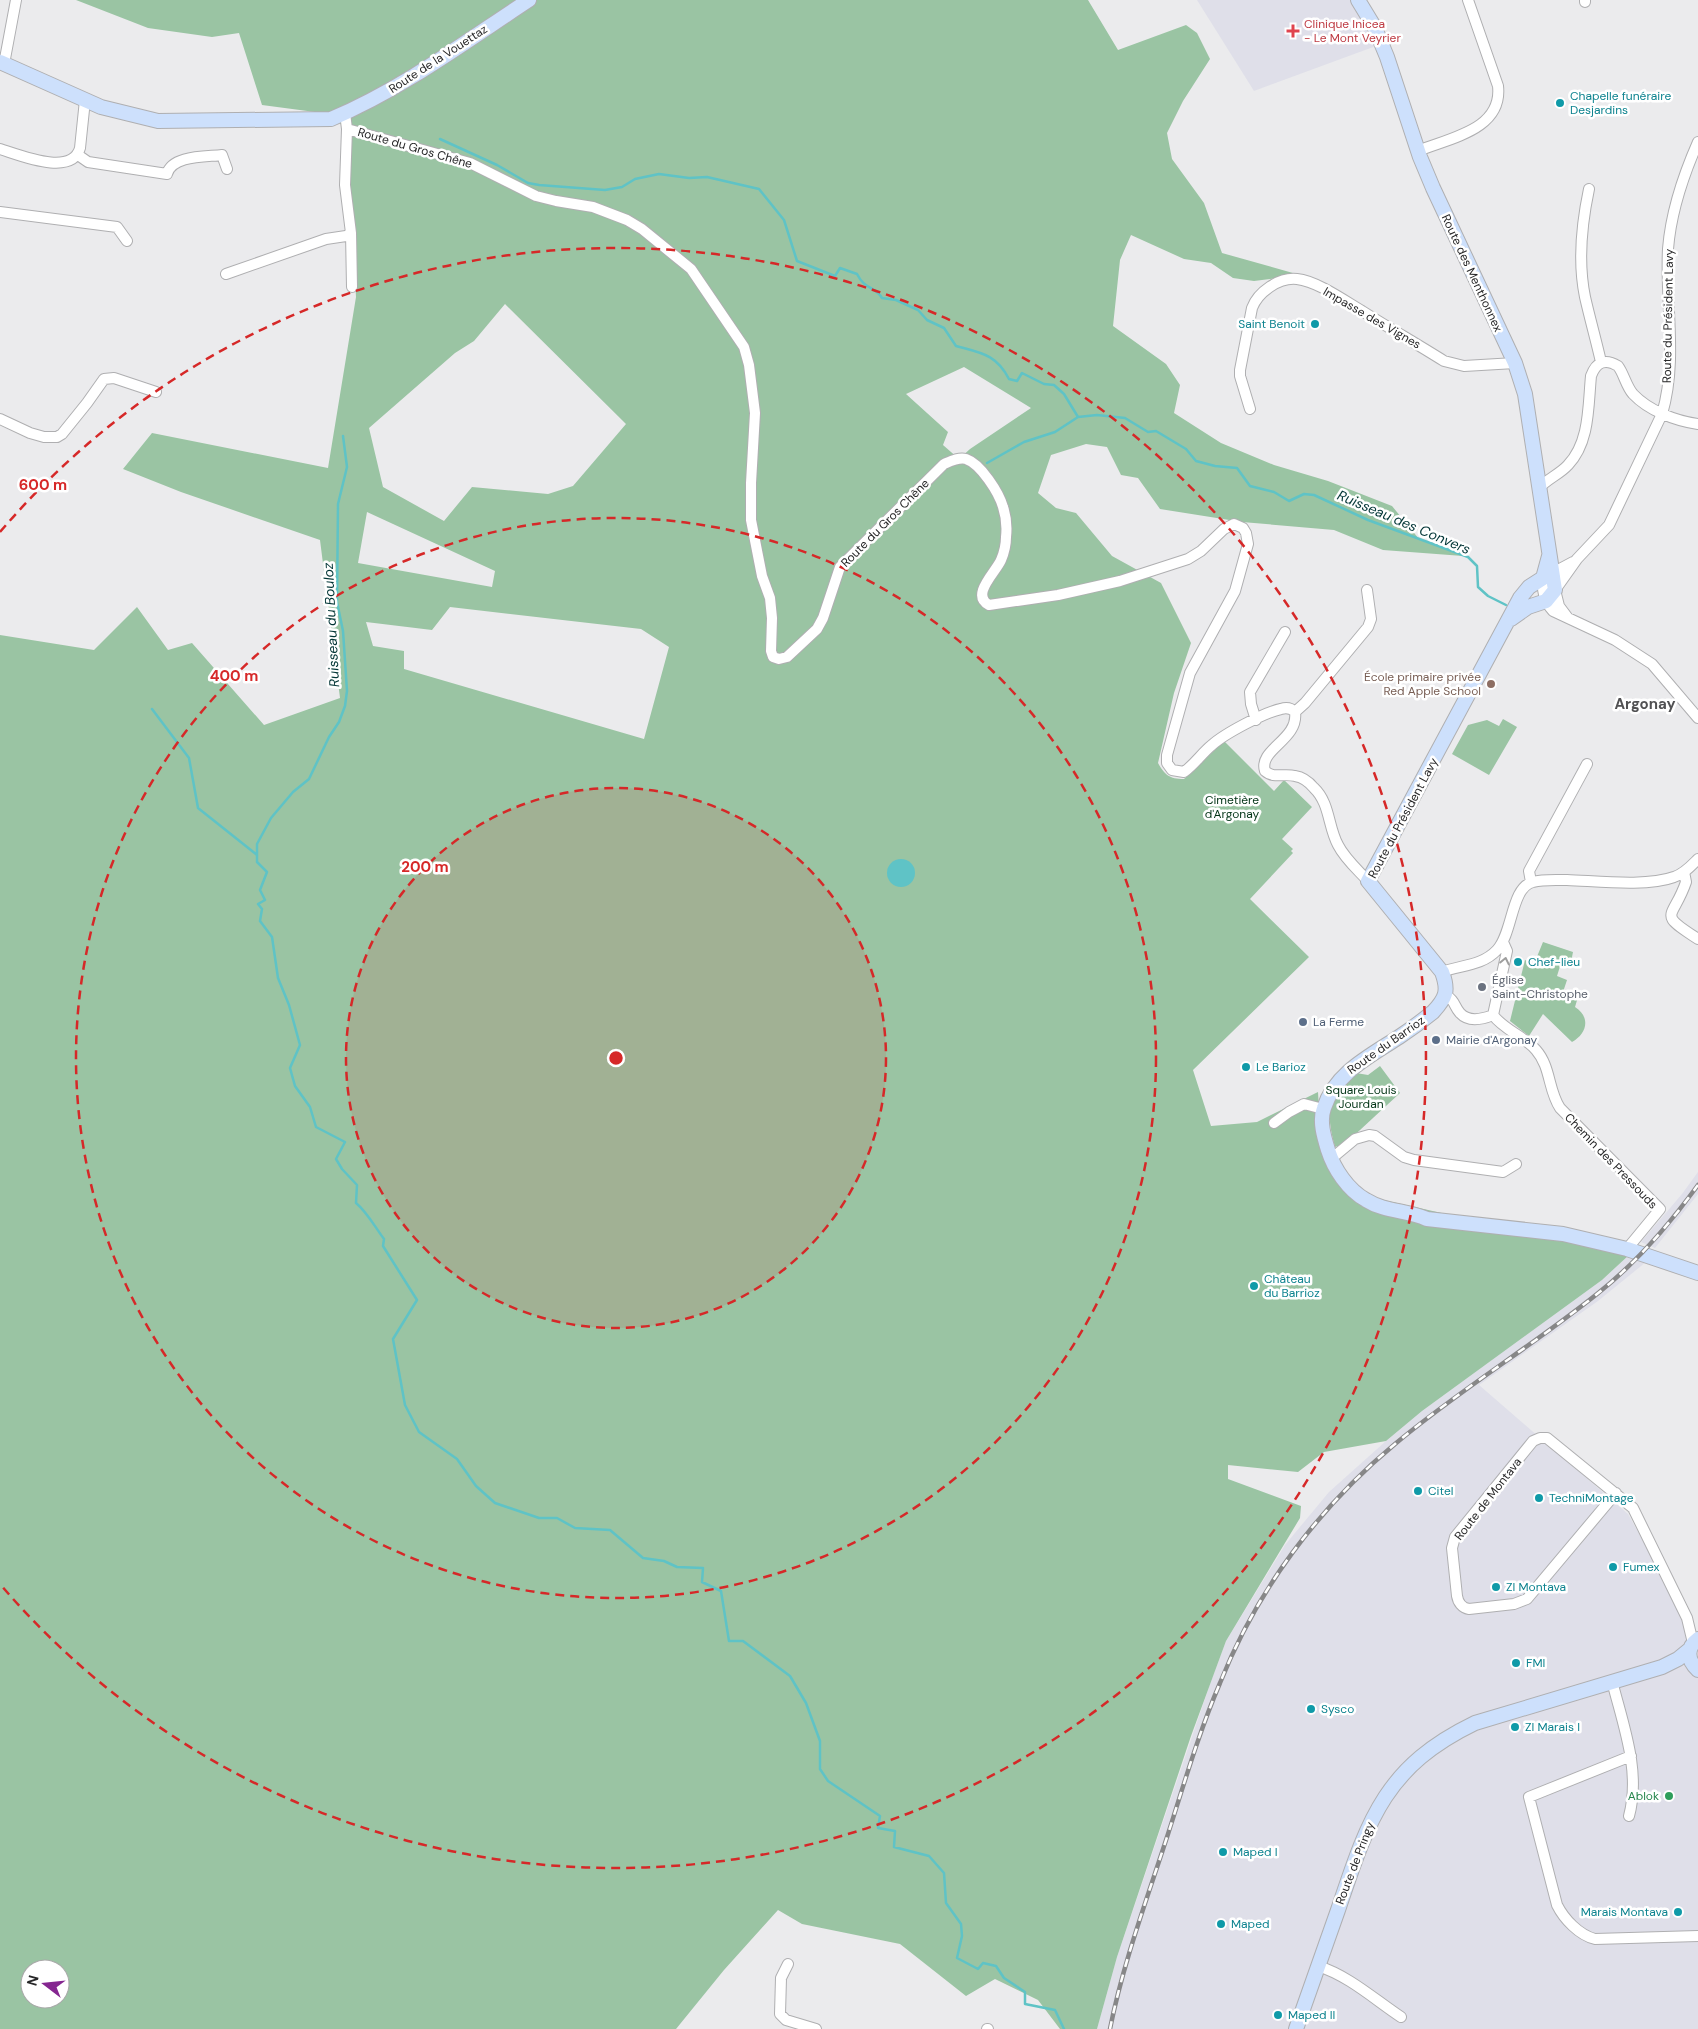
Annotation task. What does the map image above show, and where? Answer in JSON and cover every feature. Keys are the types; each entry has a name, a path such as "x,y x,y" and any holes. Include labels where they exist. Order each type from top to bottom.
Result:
{"street":[{"path":"16,0 2,63 100,107 158,121 331,119 345,113"},
{"name":"Route de la Vouettaz","path":"345,113 402,83 529,0"},
{"name":"Route des Menthonnex","path":"1358,0 1375,28 1387,57 1418,151 1436,196 1514,363 1526,394 1549,556 1550,596"},
{"path":"1418,151 1477,128 1491,114 1499,95 1498,86 1468,0"},
{"path":"0,149 39,161 54,163 74,159 78,155 85,100"},
{"name":"Route du Gros Chêne","path":"345,113 347,128 470,163 536,196 593,207 627,220 642,229 691,270 744,346 749,365 755,413 751,520 762,576 770,598 772,618 770,651 773,657 779,659 787,657 817,629 823,618 840,568 944,464 953,460 964,459 974,463 996,492 1003,508 1006,530 1004,549 997,567 983,589 982,597 984,602 994,606 1058,595 1120,581 1188,558 1201,551 1224,529 1234,524 1243,528 1248,544 1239,580 1230,602 1190,673 1166,754 1168,766 1175,772 1184,772 1217,741 1256,720 1280,709 1287,708 1295,712"},
{"path":"347,128 345,185 351,233 352,286"},
{"name":"Route du Président Lavy","path":"1507,622 1528,607 1550,596 1577,560 1609,525 1662,414 1666,401 1670,362 1668,275 1670,226 1680,189 1698,142"},
{"path":"78,155 88,162 167,174 168,169 180,160 222,155 227,169"},
{"path":"1589,189 1582,258 1584,286 1601,362"},
{"path":"0,212 116,227 127,241"},
{"path":"226,274 326,239 346,236 351,233"},
{"name":"Impasse des Vignes","path":"1250,409 1240,370 1252,308 1260,294 1276,283 1286,280 1298,279 1327,290 1444,361 1464,366 1514,363"},
{"path":"1538,489 1545,481 1568,466 1582,444 1585,433 1591,376 1593,370 1604,360 1618,366 1632,393 1662,414 1673,419 1698,424"},
{"path":"0,419 25,431 51,438 62,434 104,379 114,378 156,392"},
{"name":"Route du Président Lavy","path":"1442,972 1368,881 1520,598 1530,587 1548,575 1577,560"},
{"path":"1367,590 1371,619 1368,627 1305,703 1295,712 1297,720 1294,726 1285,740 1268,756 1264,767 1265,771 1269,774 1275,776 1295,776 1303,779 1316,789 1324,802 1338,845 1343,854 1368,881"},
{"path":"1550,596 1568,618 1615,640 1652,664 1698,718"},
{"path":"1256,720 1250,704 1250,692 1285,632"},
{"path":"1531,882 1529,871 1587,764"},
{"path":"1503,942 1508,951 1493,1015 1477,1020 1467,1018 1460,1012 1456,1003 1443,999 1446,984 1442,972 1456,967 1477,964 1496,951 1507,936 1519,892 1526,884 1556,880 1662,880 1684,872 1698,859"},
{"path":"1684,872 1686,882 1672,909 1671,918 1674,923 1698,939"},
{"name":"Route du Barrioz","path":"1443,999 1433,1012 1347,1072 1334,1088 1324,1108 1323,1128 1331,1159 1350,1188 1364,1200 1384,1208 1435,1220 1467,1225 1494,1226 1563,1234 1627,1249 1698,1273"},
{"name":"Chemin des Pressouds","path":"1493,1015 1537,1051 1548,1069 1556,1102 1560,1108 1660,1209 1627,1249"},
{"path":"1274,1123 1304,1104 1324,1108"},
{"path":"1331,1159 1355,1139 1369,1135 1376,1136 1404,1156 1414,1160 1503,1172 1516,1164"},
{"name":"Route de Montava","path":"1616,1493 1527,1600 1514,1604 1469,1609 1459,1603 1453,1562 1454,1541 1533,1441 1540,1438 1550,1439 1616,1493 1633,1508 1687,1618 1693,1644"},
{"name":"Route de Montava","path":"1687,1618 1698,1629"},
{"path":"1693,1644 1689,1658 1695,1667"},
{"name":"Route de Pringy","path":"1296,2029 1367,1828 1389,1791 1420,1757 1456,1732 1475,1723 1662,1667 1678,1659 1693,1644"},
{"name":"Route de Pringy","path":"1662,1667 1695,1667"},
{"path":"1612,1682 1631,1756 1633,1787 1629,1816"},
{"path":"1631,1756 1529,1797 1557,1905 1561,1914 1583,1935 1595,1939 1698,1936"},
{"path":"788,1964 781,1978 780,2014 786,2020 816,2029"},
{"path":"1318,1966 1346,1978 1400,2017"}],"shaded area":[{"name":"Clinique Inicea - Le Mont Veyrier","path":"1197,0 1352,0 1363,16 1376,46 1254,91"},
{"path":"1698,1172 1698,1194 1655,1248 1641,1242 1682,1194"},
{"path":"1629,1255 1646,1262 1598,1301 1479,1385 1628,1514 1698,1639 1698,2029 1097,2029 1117,1957 1226,1641 1285,1545 1329,1492 1386,1441 1422,1411 1602,1280"}],"green space":[{"name":"Cimetière d'Argonay","path":"76,0 1088,0 1118,50 1186,25 1197,33 1210,59 1183,101 1167,133 1172,159 1204,203 1222,253 1300,275 1254,281 1233,278 1211,263 1184,259 1131,235 1120,260 1113,326 1166,364 1180,385 1174,413 1221,443 1274,465 1328,481 1392,506 1419,539 1448,550 1466,543 1463,556 1383,550 1334,530 1242,522 1160,509 1138,478 1121,475 1107,447 1086,444 1051,455 1038,493 1056,508 1076,513 1112,556 1161,583 1191,643 1174,693 1158,763 1163,771 1168,776 1184,779 1224,741 1274,791 1284,780 1312,807 1282,839 1293,849 1291,851 1293,853 1250,899 1309,957 1193,1070 1211,1126 1257,1122 1318,1092 1320,1125 1357,1194 1629,1255 1602,1280 1422,1411 1386,1441 1324,1452 1298,1472 1228,1465 1228,1479 1301,1506 1300,1518 1226,1641 1191,1736 1117,1957 1097,2029 1060,2029 1038,2000 995,1979 966,1996 900,1944 802,1924 778,1910 724,1970 676,2029 0,2029 0,635 94,650 137,607 168,650 192,643 264,725 340,698 320,540 181,492 123,469 152,433 328,468 356,297 348,131 330,114 262,105 239,33 212,37 148,28","holes":["505,304 626,424 573,486 548,494 472,487 444,521 383,487 369,428 455,353 474,341","964,367 1031,408 970,449 959,459 943,445 948,432 906,394","367,512 495,571 492,587 358,563","450,607 641,629 669,647 644,739 404,669 404,651 373,646 366,622 432,630"]},
{"path":"1503,719 1517,727 1489,775 1452,754 1468,725 1487,720 1499,726"},
{"path":"1543,942 1573,952 1571,962 1562,960 1557,976 1567,980 1563,992 1578,997 1575,1007 1580,1011 1585,1020 1584,1030 1572,1042 1543,1014 1529,1036 1510,1021 1525,960 1534,964"},
{"name":"Square Louis Jourdan","path":"1380,1066 1400,1093 1346,1143 1335,1147 1330,1124 1331,1106 1334,1099 1356,1073 1368,1075"}],"water":[{"path":"901,859 911,863 915,873 911,883 901,887 891,883 887,873 891,863"}],"waterway":[{"name":"Ruisseau des Convers","path":"440,139 497,165 528,183 539,185 605,190 622,187 635,179 659,174 689,178 707,177 759,189 784,220 797,261 835,276 840,268 857,274 863,283 876,291 882,298 896,300 918,310 927,320 944,328 956,346 993,359 999,364 1009,379 1017,381 1022,373 1044,384 1054,385 1064,394 1078,417 1097,415 1125,418 1148,432 1156,431 1186,449 1196,461 1215,466 1237,468 1250,486 1274,492 1289,501 1304,494 1314,495 1368,520 1468,557 1477,566 1478,587 1488,596 1506,605"},
{"path":"987,463 1024,442 1055,432 1078,417"},
{"name":"Ruisseau du Bouloz","path":"343,436 347,467 338,504 337,602 343,631 347,691 345,706 339,722 329,737 309,779 293,792 271,818 257,844 257,862 267,872 260,890 265,900 258,904 262,909 260,921 272,937 278,978 289,1005 300,1045 290,1068 295,1086 310,1107 316,1127 345,1142 336,1159 342,1169 357,1185 356,1203 384,1239 383,1246 417,1300 393,1339 405,1405 419,1432 457,1459 476,1486 495,1503 539,1518 557,1518 575,1528 610,1530 643,1558 664,1561 677,1567 703,1568 702,1582 721,1591 729,1641 743,1641 790,1676 806,1703 820,1741 820,1769 828,1781 880,1816 878,1828 895,1831 894,1847 929,1856 944,1873 946,1903 961,1924 962,1936 957,1958 978,1969 983,1963 996,1966 1004,1978 1025,1992 1025,2004 1055,2010 1064,2029"},
{"path":"152,709 189,758 198,808 257,855"}],"railway":[{"path":"1110,2029 1115,2004 1136,1931 1205,1720 1235,1649 1271,1583 1316,1523 1340,1495 1367,1469 1419,1424 1547,1332 1625,1270 1651,1243 1698,1185"}],"place":[{"name":"Clinique Inicea - Le Mont Veyrier","path":"1293,31"},
{"name":"Chapelle funéraire Desjardins","path":"1560,103"},
{"name":"Saint Benoit","path":"1315,324"},
{"name":"École primaire privée Red Apple School","path":"1491,684"},
{"name":"Chef-lieu","path":"1518,962"},
{"name":"Église Saint-Christophe","path":"1482,987"},
{"name":"La Ferme","path":"1303,1022"},
{"name":"Mairie d'Argonay","path":"1436,1040"},
{"name":"Le Barioz","path":"1246,1067"},
{"name":"Château du Barrioz","path":"1254,1286"},
{"name":"Citel","path":"1418,1491"},
{"name":"TechniMontage","path":"1539,1498"},
{"name":"Fumex","path":"1613,1567"},
{"name":"ZI Montava","path":"1496,1587"},
{"name":"FMI","path":"1516,1663"},
{"name":"Sysco","path":"1311,1709"},
{"name":"ZI Marais I","path":"1515,1727"},
{"name":"Ablok","path":"1669,1796"},
{"name":"Maped I","path":"1223,1852"},
{"name":"Marais Montava","path":"1678,1912"},
{"name":"Maped","path":"1221,1924"},
{"name":"Maped II","path":"1278,2015"}],"district":[{"name":"Argonay","path":"1645,704"}]}
